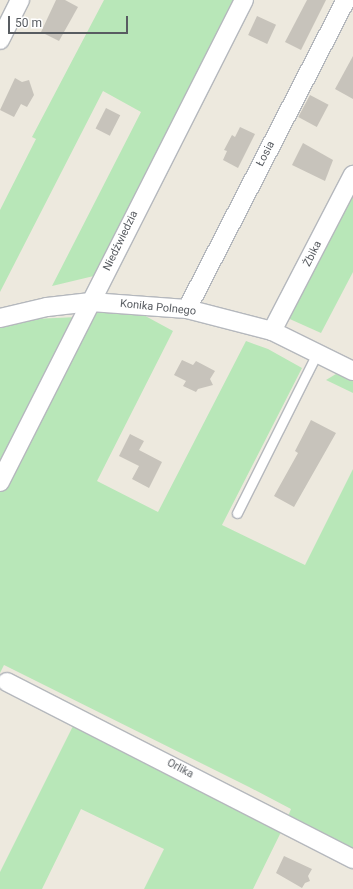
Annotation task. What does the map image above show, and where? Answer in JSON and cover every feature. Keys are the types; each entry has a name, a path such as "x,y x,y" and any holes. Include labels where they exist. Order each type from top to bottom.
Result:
{"street":[{"path":"0,40 20,0"},
{"name":"Niedźwiedzia","path":"0,482 244,0"},
{"name":"Łosia","path":"187,309 346,0"},
{"name":"Żbika","path":"272,331 353,176"},
{"name":"Konika Polnego","path":"0,318 47,307 91,302 187,309 272,331 353,371"},
{"name":"Orlika","path":"7,682 353,858"}],"lane":[{"path":"237,513 317,354"}],"green space":[{"path":"104,0 239,0 98,275 52,286 141,112 103,91 0,292 0,210 36,139 32,137"},
{"path":"353,183 353,272 321,333 283,316"},
{"path":"91,310 138,312 173,331 97,481 158,512 246,341 268,349 302,368 222,525 305,565 353,469 353,851 287,819 291,809 249,787 4,665 0,673 0,491"},
{"path":"77,317 0,470 0,325 34,319"},
{"path":"336,374 353,379 353,393 326,380"},
{"path":"73,726 195,785 281,832 253,889 144,889 164,849 81,809 42,889 0,889 0,872"}],"building":[{"path":"56,0 65,0 78,7 59,41 41,32"},
{"path":"307,0 326,0 301,50 285,42"},
{"path":"257,16 276,25 267,44 248,35"},
{"path":"353,56 353,99 335,89"},
{"path":"15,78 22,82 29,80 34,95 27,107 21,104 14,117 0,110"},
{"path":"310,95 329,105 317,127 298,117"},
{"path":"106,108 120,115 110,136 96,128"},
{"path":"240,127 255,134 238,168 223,160 227,151 224,150 232,135 235,137"},
{"path":"303,143 333,160 325,181 292,165"},
{"path":"182,360 193,365 196,361 215,371 210,379 213,385 198,389 196,392 183,386 186,381 174,375"},
{"path":"311,420 336,433 294,507 274,496 298,453 295,451"},
{"path":"130,434 144,441 139,450 162,462 149,488 132,479 139,466 119,456"},
{"path":"284,856 312,869 308,876 310,881 305,883 302,888 276,873"}]}
